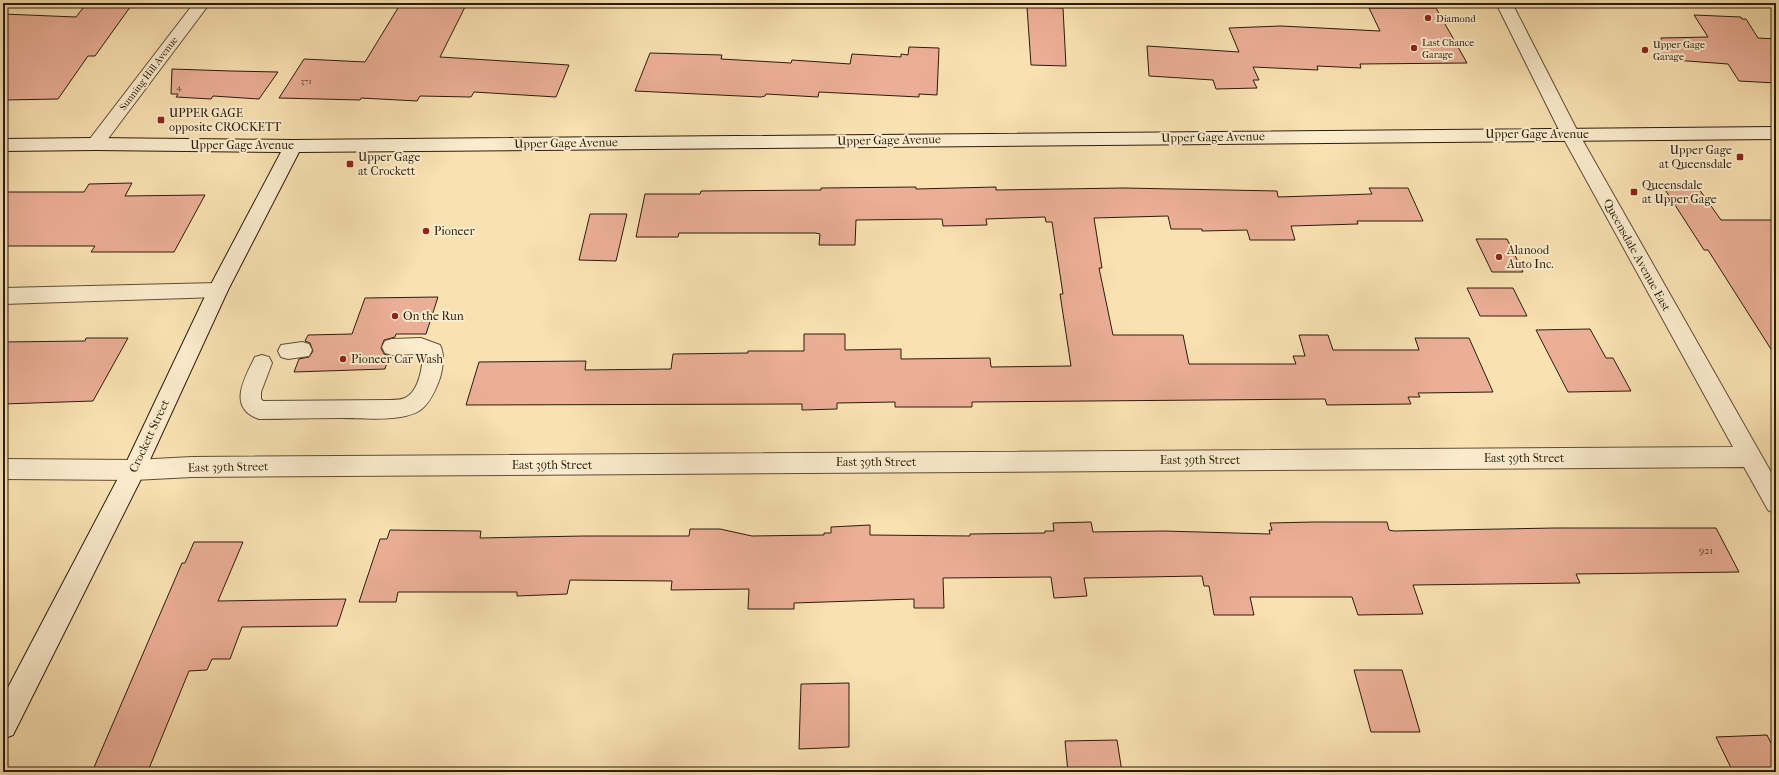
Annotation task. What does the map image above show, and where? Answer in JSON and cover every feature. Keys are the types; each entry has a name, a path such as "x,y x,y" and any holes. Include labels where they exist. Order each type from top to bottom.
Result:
{"main road":[{"name":"Sunning Hill Avenue","path":"95,144 202,3"},
{"name":"Queensdale Avenue East","path":"1504,3 1570,134 1776,503"},
{"name":"Upper Gage Avenue","path":"3,145 95,144 293,146 1776,133"},
{"name":"Crockett Street","path":"3,725 134,470 218,290 293,146"},
{"name":"East 39th Street","path":"3,469 134,470 200,467 1749,457"}],"lane":[{"path":"3,296 218,290"},
{"path":"262,363 250,392 250,403 259,410 389,409 410,406 422,395 434,364 433,352 421,346 392,347"}],"building":[{"path":"87,3 133,3 95,56 88,56 58,99 3,100 3,14 76,17"},
{"path":"401,3 467,3 440,57 569,65 556,97 474,92 471,97 420,96 417,101 361,98 360,100 279,98 304,59 365,62"},
{"path":"1027,7 1063,8 1066,66 1031,65"},
{"path":"1369,8 1436,8 1467,63 1360,64 1361,68 1317,66 1318,70 1253,67 1259,80 1253,80 1257,88 1216,89 1213,80 1149,76 1147,46 1239,52 1229,28 1281,26 1380,31"},
{"path":"1694,15 1741,17 1742,19 1746,19 1758,38 1776,39 1776,83 1739,81 1728,64 1660,59 1661,38 1708,37"},
{"path":"909,47 939,48 937,95 919,94 919,97 819,92 818,97 766,94 765,96 761,97 635,91 650,53 722,55 721,59 791,63 792,60 850,64 852,54 901,57 901,54 908,55"},
{"path":"172,69 278,72 259,99 213,96 211,99 176,97 178,94 171,94"},
{"path":"132,183 125,196 205,195 174,252 91,252 95,246 3,246 3,192 84,192 89,184"},
{"path":"916,187 916,189 996,187 996,190 1124,188 1277,191 1278,197 1372,194 1369,188 1408,188 1423,221 1357,221 1358,224 1291,226 1295,240 1250,240 1247,230 1202,231 1202,229 1171,229 1168,216 1094,218 1102,268 1099,268 1113,335 1183,335 1189,364 1296,364 1293,356 1305,356 1299,335 1328,335 1333,350 1419,350 1415,338 1469,338 1493,392 1418,393 1420,397 1408,397 1411,404 1327,405 1325,399 972,402 972,407 895,407 895,402 837,403 837,409 802,410 802,404 466,405 479,362 586,361 585,370 671,369 673,354 748,353 748,351 804,351 804,334 845,334 845,350 901,349 901,359 990,358 991,367 1071,366 1060,294 1063,294 1052,222 1046,222 1045,217 986,219 987,225 943,226 942,219 856,220 855,245 819,245 820,234 815,233 679,233 678,237 636,237 645,194 700,194 701,191 821,190 821,188"},
{"path":"1664,188 1699,189 1721,220 1776,220 1776,357 1708,250 1704,250"},
{"path":"590,214 627,214 616,261 579,260"},
{"path":"1476,239 1507,239 1523,272 1492,272"},
{"path":"1467,288 1513,288 1527,316 1480,316"},
{"path":"438,297 426,334 396,334 395,337 384,340 381,348 384,354 389,356 385,369 294,372 299,359 309,357 313,351 310,343 305,341 308,335 352,334 365,298"},
{"path":"1590,329 1606,358 1613,358 1631,391 1568,392 1536,330"},
{"path":"86,338 128,338 93,401 3,404 3,342 85,341"},
{"path":"1091,522 1093,532 1164,531 1270,534 1269,530 1272,530 1270,523 1314,522 1387,522 1389,530 1394,531 1555,528 1716,528 1739,572 1576,574 1580,583 1413,585 1423,614 1358,615 1352,597 1250,597 1254,615 1214,615 1209,586 1204,586 1202,576 1084,578 1087,596 1054,598 1051,577 943,578 944,608 914,608 914,599 794,603 794,609 748,609 749,589 671,590 672,581 570,580 567,594 517,596 517,592 398,592 396,602 359,602 380,539 387,539 390,530 481,531 480,538 689,536 690,529 720,529 752,536 824,535 824,533 831,533 831,527 870,525 870,535 970,536 970,534 1045,533 1045,531 1054,531 1053,523"},
{"path":"194,542 243,542 218,601 346,599 337,626 242,627 230,659 212,659 207,670 189,671 148,771 92,772 182,563 185,563"},
{"path":"1354,670 1402,670 1420,732 1371,732"},
{"path":"849,683 849,747 799,749 801,684"},
{"path":"1767,735 1776,753 1776,772 1733,772 1716,737"},
{"path":"1117,740 1122,772 1068,772 1065,741"}],"place":[{"name":"Diamond","path":"1428,18"},
{"name":"Last Chance Garage","path":"1414,48"},
{"name":"Upper Gage Garage","path":"1645,50"},
{"name":"UPPER GAGE opposite CROCKETT","path":"161,120"},
{"name":"Upper Gage at Queensdale","path":"1740,157"},
{"name":"Upper Gage at Crockett","path":"350,164"},
{"name":"Queensdale at Upper Gage","path":"1634,192"},
{"name":"Pioneer","path":"426,231"},
{"name":"Alanood Auto Inc.","path":"1499,257"},
{"name":"On the Run","path":"395,316"},
{"name":"Pioneer Car Wash","path":"343,359"}]}
